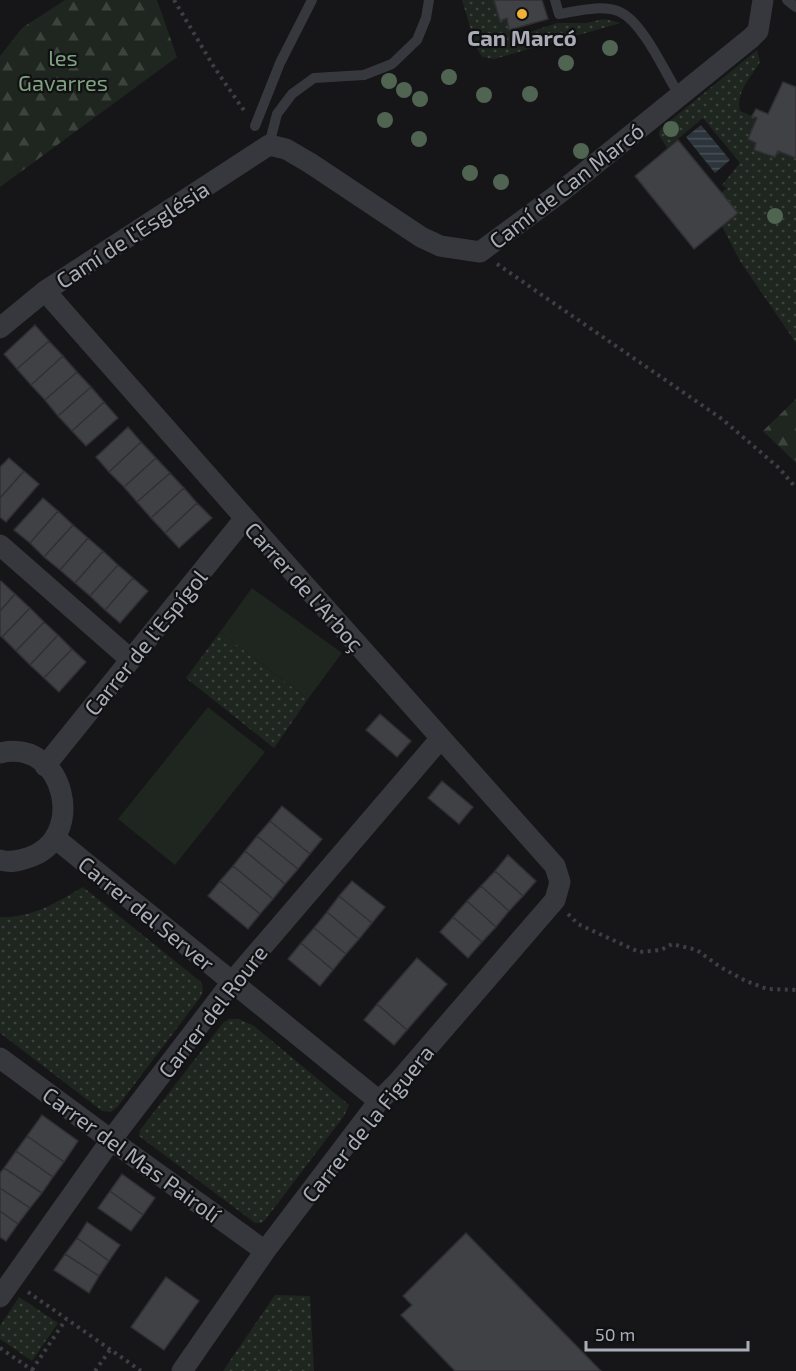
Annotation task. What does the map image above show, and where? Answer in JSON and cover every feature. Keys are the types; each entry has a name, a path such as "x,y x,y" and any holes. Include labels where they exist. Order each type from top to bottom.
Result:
{"street":[{"name":"Camí de Can Marcó","path":"269,145 286,149 310,163 421,237 440,246 480,252 557,195 734,53 758,31 763,0"},
{"name":"Camí de l'Església","path":"0,328 45,291 269,145"},
{"name":"Carrer de l'Arboç","path":"45,291 555,866 557,891"},
{"name":"Carrer de l'Espígol","path":"45,766 245,518"},
{"path":"0,545 130,659"},
{"name":"Carrer del Roure","path":"6,1289 111,1140 232,982 441,738"},
{"path":"0,753 8,751 27,754 39,760 53,773 60,786 64,812 55,838 41,852 13,862 0,860"},
{"name":"Carrer del Server","path":"55,838 379,1101"},
{"name":"Carrer de la Figuera","path":"182,1371 265,1251 379,1101 397,1083 557,891"},
{"name":"Carrer del Mas Pairolí","path":"2,1063 265,1251"}],"lane":[{"path":"255,126 280,63 312,0"},
{"path":"269,145 277,114 292,94 314,78 364,75 392,64 417,40 426,18 429,0"},
{"path":"555,0 560,14 595,8 621,13 643,33 675,88 683,93"},
{"path":"787,0 796,7"}],"path":[{"path":"174,0 214,67 255,126"},
{"path":"480,252 723,419 779,468 796,488"},
{"path":"557,891 578,924 639,952 661,950 672,944 697,950 720,967 746,981 767,989 796,990"},
{"path":"6,1289 66,1319 141,1371"},
{"path":"0,1348 33,1370 66,1319"},
{"path":"95,1371 110,1350"}],"green space":[{"name":"les Gavarres","path":"65,0 157,0 177,57 0,187 0,56 22,28"},
{"path":"462,0 494,0 500,21 507,18 509,30 513,29 515,37 557,23 586,23 604,19 621,23 494,59 482,57 476,47"},
{"path":"757,50 760,62 745,85 739,104 740,111 757,118 748,139 756,143 754,150 775,157 778,151 796,158 796,343 740,261 722,226 721,193 727,188 722,185 740,163 703,118 667,148 659,135 660,129"},
{"path":"796,399 796,463 763,431"},
{"path":"252,588 342,653 308,699 220,632"},
{"path":"220,632 308,699 274,748 186,678"},
{"path":"208,707 265,752 175,865 118,819"},
{"path":"83,887 201,982 203,987 199,999 118,1106 111,1112 102,1111 0,1033 0,917 33,912"},
{"path":"229,1019 239,1019 254,1026 349,1105 344,1116 261,1223 255,1223 139,1136 140,1130 223,1023"},
{"path":"275,1295 310,1296 314,1371 223,1371"},
{"path":"19,1297 58,1323 32,1361 0,1339 0,1326"}],"shaded area":[{"path":"701,125 730,160 715,173 686,137"}],"building":[{"name":"Can Marcó","path":"494,0 542,0 548,19 509,30 507,18 500,21"},
{"path":"783,82 796,87 796,158 778,151 775,157 754,150 756,143 748,139 757,118 752,116 756,109 768,114"},
{"path":"678,140 738,213 694,249 635,176"},
{"path":"35,325 49,341 17,369 4,354"},
{"path":"49,341 63,356 31,385 17,369"},
{"path":"63,356 77,372 45,400 31,385"},
{"path":"77,372 91,387 58,416 45,400"},
{"path":"91,387 104,402 72,431 58,416"},
{"path":"104,402 118,418 86,446 72,431"},
{"path":"128,427 141,442 109,472 96,457"},
{"path":"141,442 156,458 124,487 109,472"},
{"path":"9,458 24,471 0,498 0,467"},
{"path":"156,458 170,473 137,502 124,487"},
{"path":"24,471 39,484 6,522 0,517 0,498"},
{"path":"170,473 184,488 151,518 137,502"},
{"path":"184,488 197,503 165,533 151,518"},
{"path":"43,498 58,511 30,543 14,530"},
{"path":"197,503 212,518 179,548 165,533"},
{"path":"58,511 73,525 44,557 30,543"},
{"path":"73,525 88,538 60,570 44,557"},
{"path":"88,538 103,551 75,583 60,570"},
{"path":"103,551 118,565 90,596 75,583"},
{"path":"118,565 133,578 105,610 90,596"},
{"path":"133,578 148,591 120,623 105,610"},
{"path":"0,582 15,594 0,611"},
{"path":"15,594 30,608 2,637 0,636 0,611"},
{"path":"30,608 44,622 16,651 2,637"},
{"path":"44,622 58,635 30,665 16,651"},
{"path":"58,635 72,649 44,678 30,665"},
{"path":"72,649 86,662 59,692 44,678"},
{"path":"380,714 411,741 397,757 366,730"},
{"path":"442,781 473,807 459,824 428,798"},
{"path":"282,806 322,839 310,854 270,821"},
{"path":"270,821 310,854 298,869 257,836"},
{"path":"257,836 298,869 285,884 245,851"},
{"path":"245,851 285,884 273,899 233,866"},
{"path":"508,855 536,881 523,896 495,871"},
{"path":"233,866 273,899 260,914 220,881"},
{"path":"495,871 523,896 509,911 481,886"},
{"path":"220,881 260,914 248,929 208,896"},
{"path":"352,881 385,907 372,923 339,896"},
{"path":"481,886 509,911 496,927 467,901"},
{"path":"339,896 372,923 359,939 327,912"},
{"path":"467,901 496,927 482,942 453,917"},
{"path":"327,912 359,939 346,954 314,928"},
{"path":"453,917 482,942 468,958 440,932"},
{"path":"314,928 346,954 333,970 301,943"},
{"path":"301,943 333,970 320,986 288,959"},
{"path":"417,958 447,984 407,1030 377,1004"},
{"path":"377,1004 407,1030 394,1045 364,1020"},
{"path":"42,1115 78,1141 64,1162 27,1136"},
{"path":"27,1136 64,1162 53,1177 16,1151"},
{"path":"16,1151 53,1177 42,1193 4,1168"},
{"path":"4,1168 42,1193 30,1208 0,1188 0,1173"},
{"path":"122,1174 155,1198 143,1215 110,1191"},
{"path":"0,1188 30,1208 18,1224 0,1211"},
{"path":"110,1191 143,1215 131,1231 98,1208"},
{"path":"0,1211 18,1224 6,1241 0,1237"},
{"path":"87,1222 120,1245 109,1261 77,1238"},
{"path":"466,1233 601,1371 455,1371 401,1315 412,1305 403,1296"},
{"path":"77,1238 109,1261 99,1276 65,1254"},
{"path":"65,1254 99,1276 89,1293 54,1270"},
{"path":"166,1277 199,1301 164,1350 131,1327"}],"place":[{"name":"Can Marcó","path":"522,14"}]}
